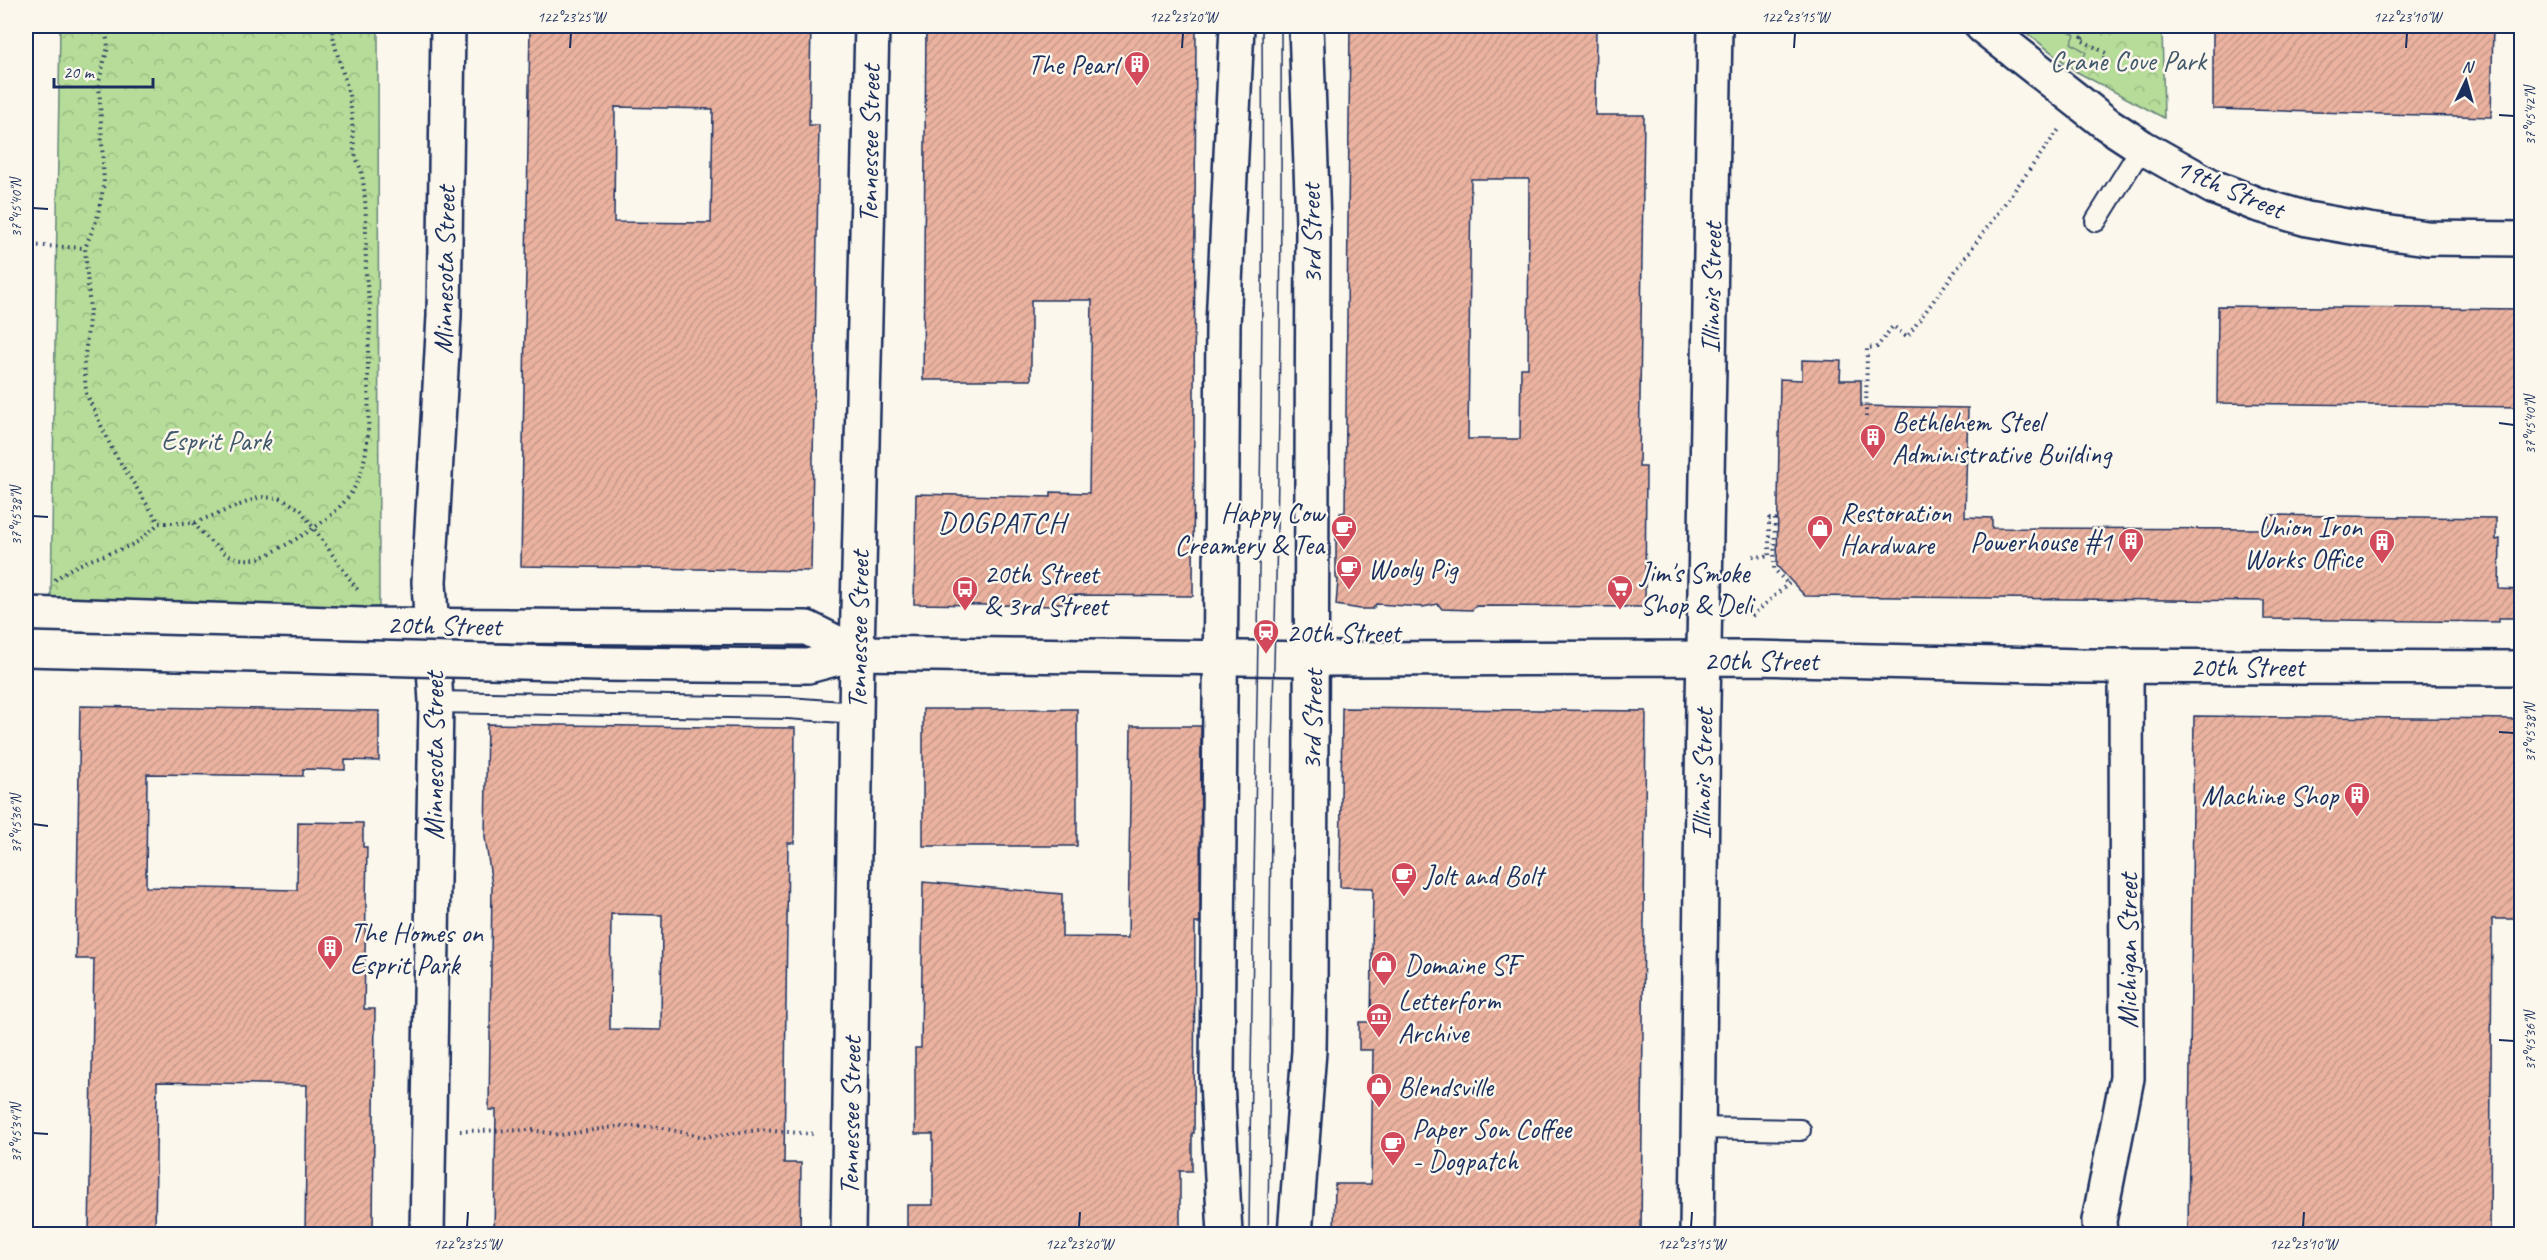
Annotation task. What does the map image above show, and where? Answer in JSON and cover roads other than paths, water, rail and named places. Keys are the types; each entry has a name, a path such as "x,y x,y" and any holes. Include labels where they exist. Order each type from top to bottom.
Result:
{"street":[{"name":"Minnesota Street","path":"427,1234 426,1131 436,702 429,582 444,316 448,26"},
{"name":"Tennessee Street","path":"848,1234 857,653 872,26"},
{"path":"1225,1234 1217,1081 1223,326 1237,26"},
{"name":"3rd Street","path":"1294,1234 1309,1052 1313,223 1306,26"},
{"name":"Illinois Street","path":"1697,1234 1715,26"},
{"name":"19th Street","path":"1982,26 2107,124 2142,147 2213,187 2307,219 2427,238 2522,239"},
{"name":"20th Street","path":"26,614 431,626 807,628 857,653"},
{"name":"20th Street","path":"26,649 600,664 808,666 857,653 1312,659 1704,659 2126,666 2522,668"},
{"name":"Michigan Street","path":"2100,1234 2099,1221 2127,1078 2126,666"}],"lane":[{"path":"2096,221 2142,147"},
{"path":"436,702 788,708 856,713"},
{"path":"1699,1128 1800,1130"}],"tram line":[{"path":"1249,1234 1260,479 1262,26"},
{"path":"1268,1234 1271,838 1280,366 1281,26"}],"place":[{"name":"The Pearl","path":"1137,87"},
{"name":"Bethlehem Steel Administrative Building","path":"1873,460"},
{"name":"Happy Cow Creamery & Tea","path":"1344,551"},
{"name":"Restoration Hardware","path":"1820,551"},
{"name":"Powerhouse #1","path":"2131,564"},
{"name":"Union Iron Works Office","path":"2382,565"},
{"name":"Wooly Pig","path":"1349,591"},
{"name":"Jim's Smoke Shop & Deli","path":"1620,611"},
{"name":"20th Street & 3rd Street","path":"965,612"},
{"name":"20th Street","path":"1266,655"},
{"name":"Machine Shop","path":"2357,818"},
{"name":"Jolt and Bolt","path":"1404,898"},
{"name":"The Homes on Esprit Park","path":"330,971"},
{"name":"Domaine SF","path":"1384,987"},
{"name":"Letterform Archive","path":"1379,1039"},
{"name":"Blendsville","path":"1379,1109"},
{"name":"Paper Son Coffee - Dogpatch","path":"1393,1167"}],"district":[{"name":"DOGPATCH","path":"1002,522"}],"park label":[{"name":"Crane Cove Park","path":"2128,60"},
{"name":"Esprit Park","path":"216,440"}]}
